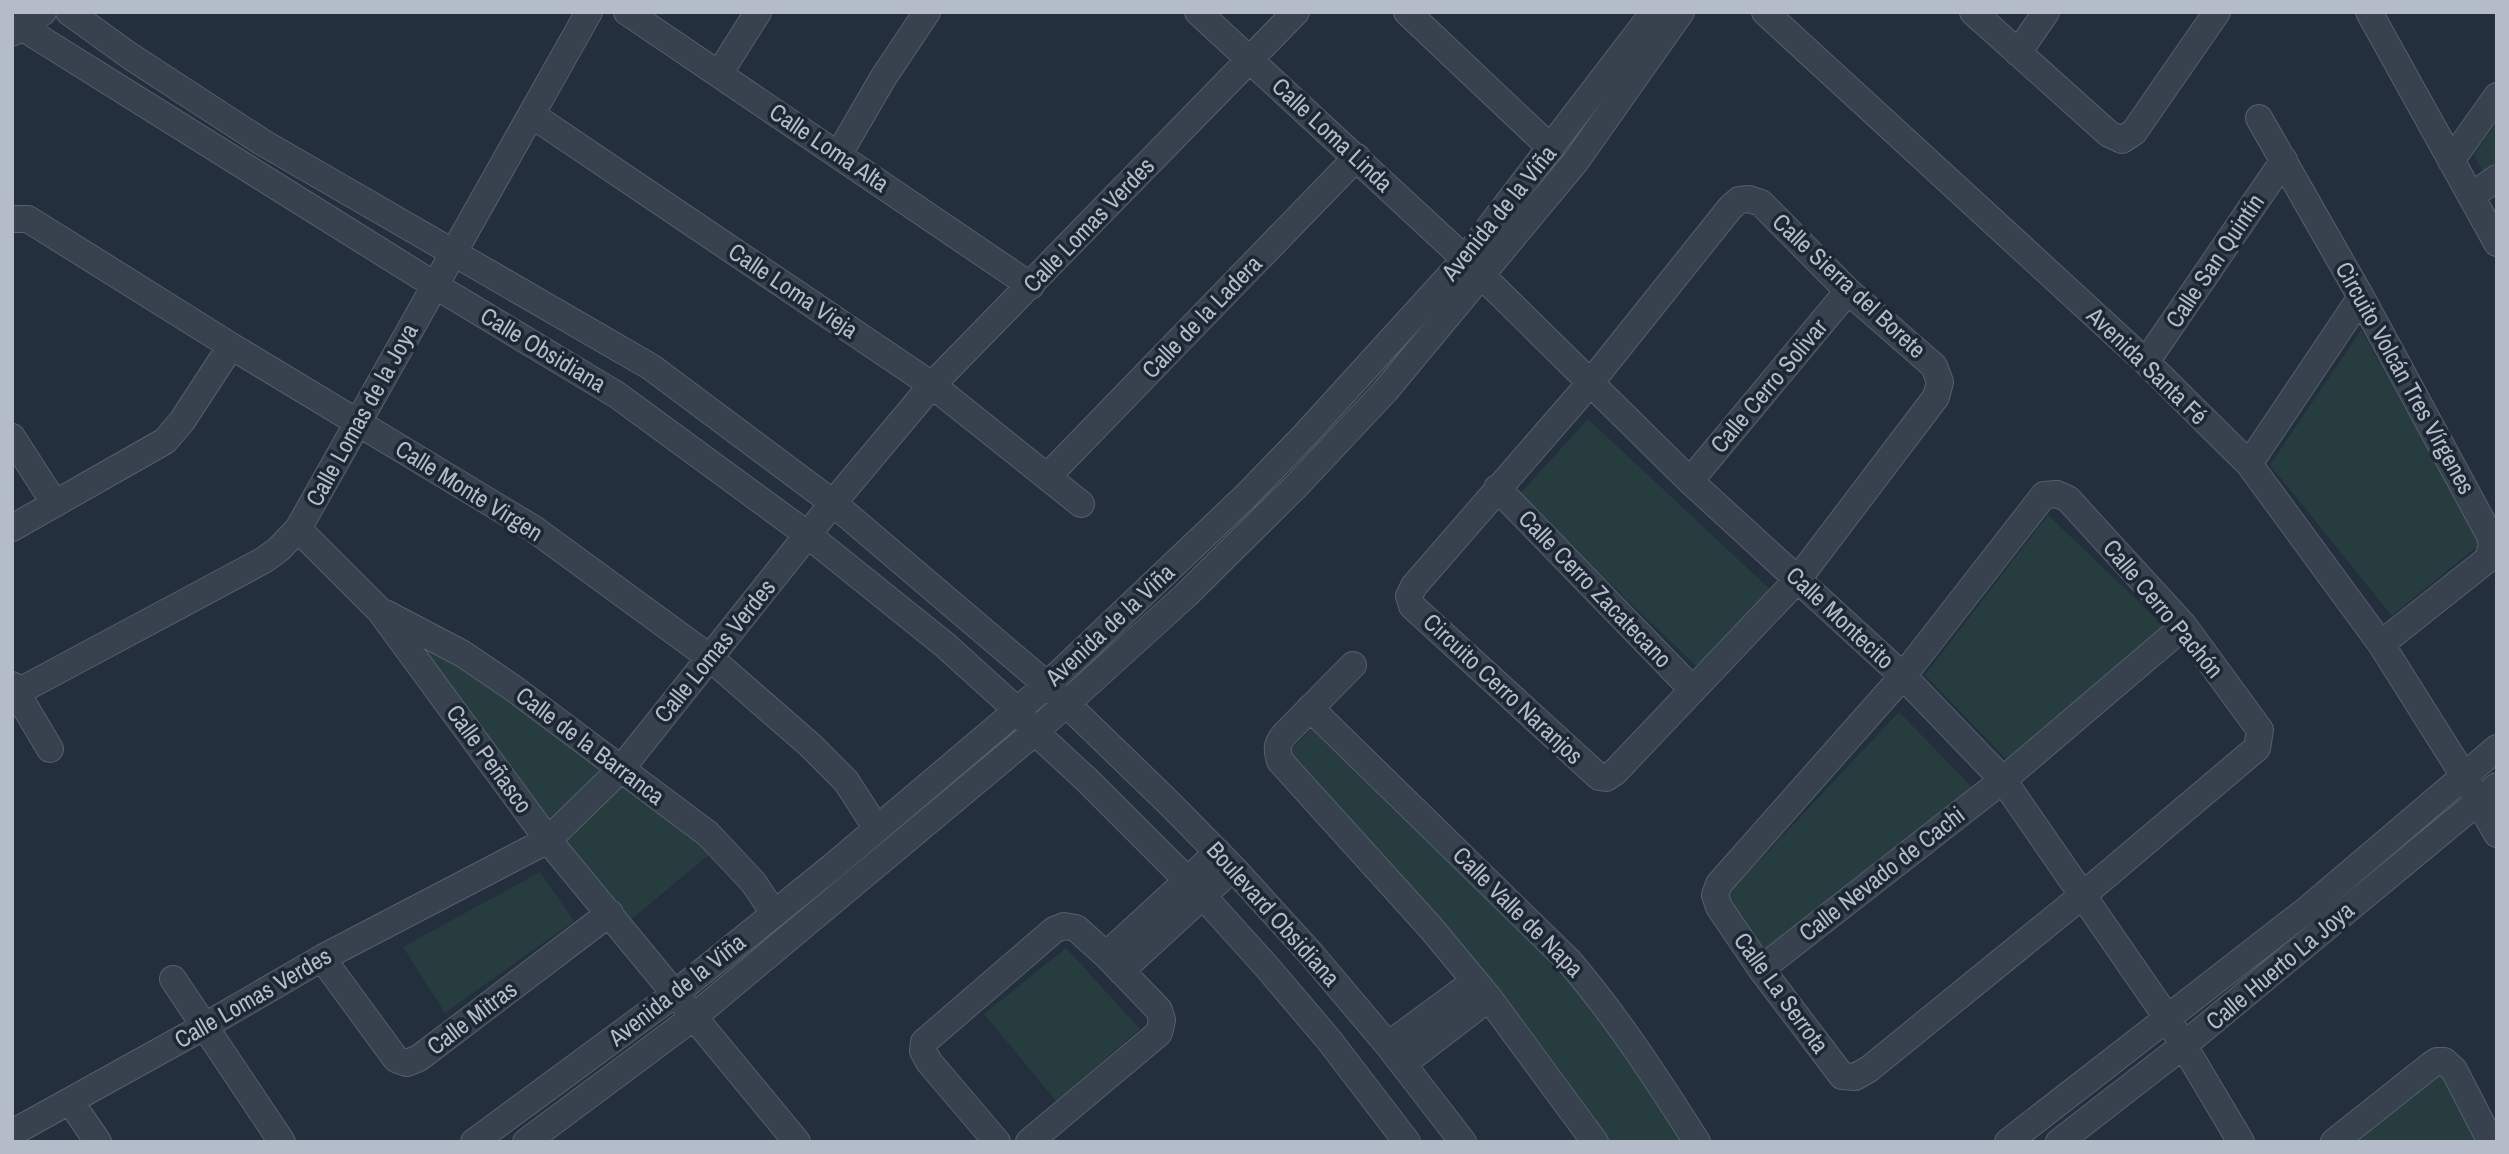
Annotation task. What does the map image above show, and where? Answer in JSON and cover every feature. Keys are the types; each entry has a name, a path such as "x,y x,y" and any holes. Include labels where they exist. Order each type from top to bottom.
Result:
{"street":[{"path":"15,27 43,12"},
{"name":"Calle Obsidiana","path":"69,12 130,56 262,142 651,367 833,503 1056,694"},
{"path":"102,12 130,56"},
{"name":"Calle Lomas de la Joya","path":"14,691 264,560 298,529 589,12"},
{"name":"Calle Loma Alta","path":"627,12 1031,286"},
{"path":"719,74 758,12"},
{"path":"839,154 883,78 927,12"},
{"name":"Calle Loma Linda","path":"1198,12 1473,267"},
{"name":"Calle Lomas Verdes","path":"12,1133 322,958 548,839 621,769 833,503 932,385 1296,12"},
{"path":"1407,12 1551,148"},
{"name":"Avenida de la Viña","path":"474,1142 676,993 1017,711 1056,694 1186,595 1298,484 1386,390 1473,267 1551,148 1654,12"},
{"name":"Avenida de la Viña","path":"1473,267 1576,161 1681,12"},
{"name":"Avenida Santa Fé","path":"1765,12 2146,362 2249,464 2381,645 2464,776 2488,794 2497,834"},
{"path":"1973,12 2109,134 2122,139 2134,132 2217,12"},
{"path":"2018,53 2046,12"},
{"path":"2376,16 2497,243"},
{"name":"Calle Obsidiana","path":"15,27 618,395 808,535 945,645 1017,711 1035,732"},
{"path":"2451,161 2497,96"},
{"name":"Calle Loma Vieja","path":"532,115 932,385 1081,504"},
{"name":"Circuito Volcán Tres Vírgenes","path":"2259,118 2361,297 2492,544 2488,559 2381,645"},
{"name":"Calle de la Ladera","path":"1047,477 1357,157"},
{"name":"Calle San Quintín","path":"2146,362 2284,160"},
{"path":"2471,196 2497,178"},
{"name":"Calle Sierra del Borete","path":"1591,382 1730,208 1740,200 1749,199 1761,202 1848,291 1934,366 1940,382 1936,397 1798,579"},
{"name":"Calle Monte Virgen","path":"12,219 28,219 231,346 534,529 709,657 810,745 846,781 877,829"},
{"name":"Calle Montecito","path":"1473,267 1690,481 1903,676 2003,780 2168,1018 2241,1142"},
{"name":"Calle Cerro Solivar","path":"1690,481 1848,291"},
{"path":"2249,464 2361,297"},
{"path":"12,528 166,441 231,346"},
{"name":"Circuito Cerro Naranjos","path":"1591,382 1414,586 1409,596 1412,606 1599,777 1606,778 1615,772 1798,579"},
{"path":"12,437 55,504"},
{"name":"Calle Cerro Zacatecano","path":"1497,488 1693,690"},
{"name":"Calle Cerro Pachón","path":"1903,676 2044,495 2057,494 2068,499 2184,626 2260,730 2257,748 2083,895"},
{"name":"Calle Peñasco","path":"298,529 380,611 548,839 695,1016 789,1139"},
{"name":"Calle de la Barranca","path":"380,611 463,654 513,688 708,834 753,882 774,913"},
{"name":"Calle Nevado de Cachi","path":"1761,969 2003,780 2184,626"},
{"path":"1353,664 1278,742 1280,761 1431,928 1482,990 1595,1142"},
{"name":"Calle La Serrota","path":"1903,676 1719,884 1715,895 1719,907 1761,969 1842,1076 1855,1077 1869,1069 2083,895"},
{"path":"14,691 50,749"},
{"name":"Avenida de la Viña","path":"526,1142 695,1016 1035,732 1056,694"},
{"name":"Boulevard Obsidiana","path":"1056,694 1226,860 1312,955 1395,1054 1463,1142"},
{"name":"Calle Valle de Napa","path":"1310,708 1568,960 1598,995 1642,1055 1698,1142"},
{"name":"Boulevard Obsidiana","path":"1035,732 1195,888 1267,967 1329,1040 1407,1142"},
{"name":"Calle Huerto La Joya","path":"2008,1142 2309,908 2497,748"},
{"name":"Calle Huerto La Joya","path":"2059,1142 2185,1045 2488,794"},
{"path":"1114,963 1226,860"},
{"name":"Calle Mitras","path":"322,958 396,1059 407,1063 419,1058 610,914"},
{"path":"997,1142 929,1062 923,1051 924,1042 1054,930 1064,926 1076,928 1159,1010 1162,1020 1159,1033 1029,1142"},
{"path":"173,979 282,1142"},
{"path":"1395,1054 1482,990"},
{"path":"2334,1142 2431,1065 2444,1061 2454,1070 2491,1142"},
{"path":"70,1101 98,1142"}],"green space":[{"path":"2497,122 2497,163 2483,172 2474,155"},
{"path":"2361,330 2481,543 2392,616 2270,465"},
{"path":"1588,419 1774,593 1700,670 1519,495"},
{"path":"2048,515 2167,629 2008,761 1925,675"},
{"path":"398,624 612,769 549,831"},
{"path":"1899,712 1974,789 1764,955 1725,897"},
{"path":"1311,729 1578,987 1684,1142 1604,1142 1288,753"},
{"path":"620,776 717,848 627,923 553,842"},
{"path":"540,872 574,921 445,1013 403,947"},
{"path":"1066,948 1140,1029 1056,1101 984,1014"},
{"path":"2444,1065 2482,1142 2345,1142"}]}
